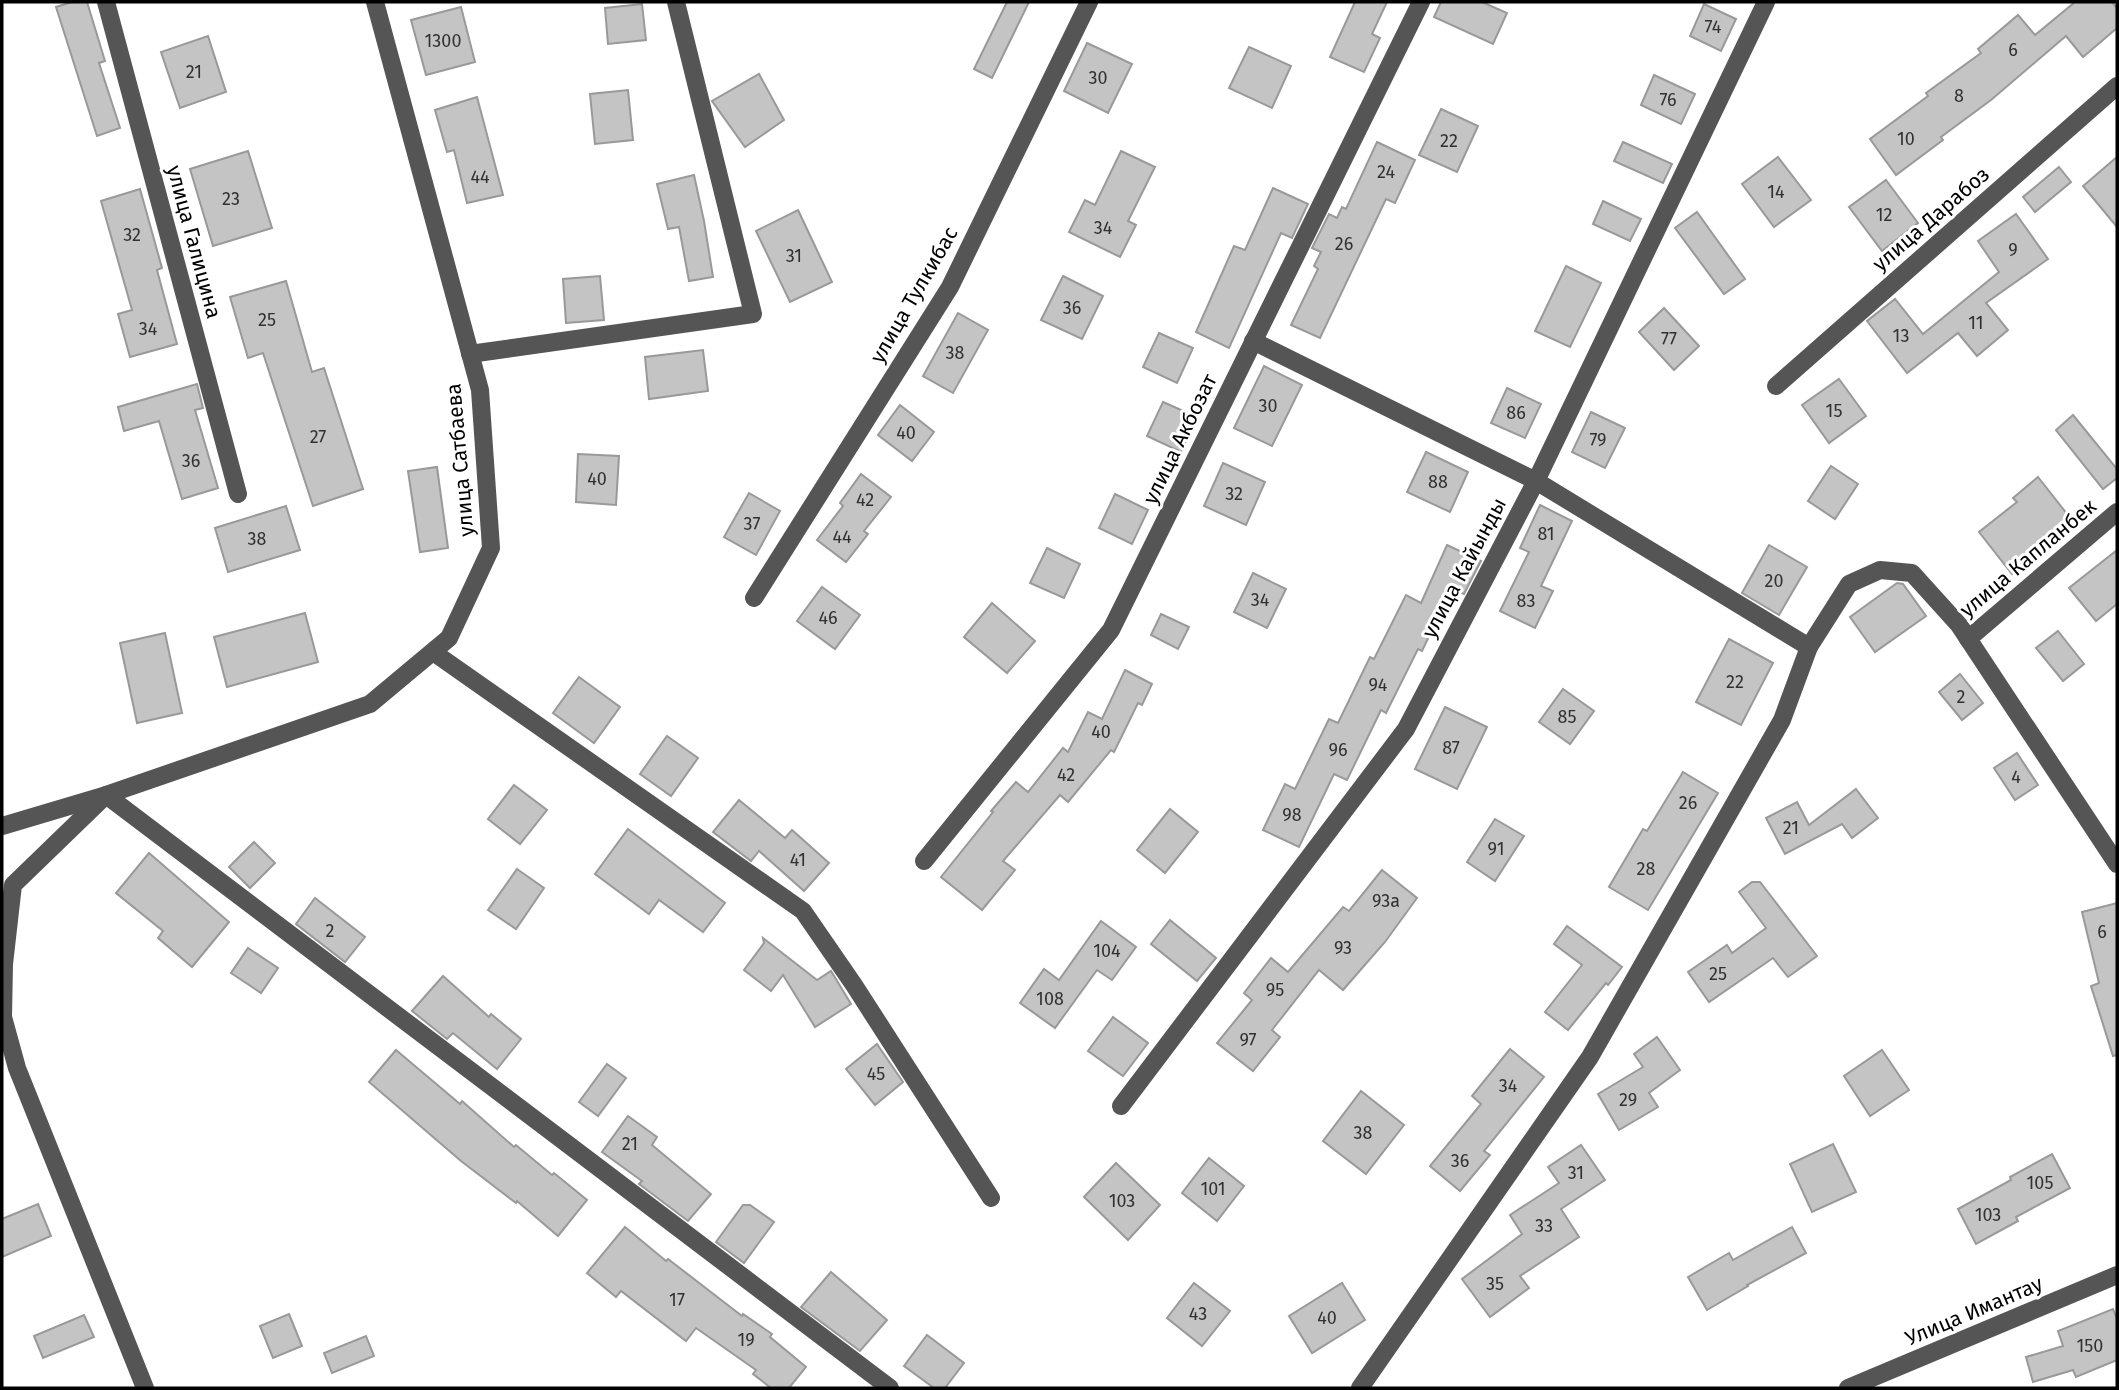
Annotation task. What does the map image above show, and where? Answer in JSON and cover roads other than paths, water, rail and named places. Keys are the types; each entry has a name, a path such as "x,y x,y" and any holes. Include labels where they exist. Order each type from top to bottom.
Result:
{"street":[{"name":"улица Галицина","path":"106,2 239,494"},
{"name":"улица Сатбаева","path":"2,826 106,795 370,704 449,638 491,548 480,390 375,2"},
{"path":"470,354 753,314 676,2"},
{"name":"улица Тулкибас","path":"754,597 950,287 1089,2"},
{"name":"улица Акбозат","path":"925,861 1111,630 1421,2"},
{"name":"улица Кайынды","path":"1121,1106 1406,729 1536,481 1766,2"},
{"name":"улица Дарабоз","path":"1776,386 2117,86"},
{"path":"1253,341 1536,481 1809,647"},
{"name":"улица Капланбек","path":"1963,632 2117,512"},
{"path":"1360,1388 1590,1057 1782,720 1809,647 1849,584 1880,570 1912,573 1963,632 2117,864"},
{"path":"433,652 803,912 854,985 991,1198"},
{"path":"145,1388 18,1068 3,1017 4,964 13,885 106,795 890,1388"},
{"name":"Улица Имантау","path":"1848,1388 2117,1275"}]}
